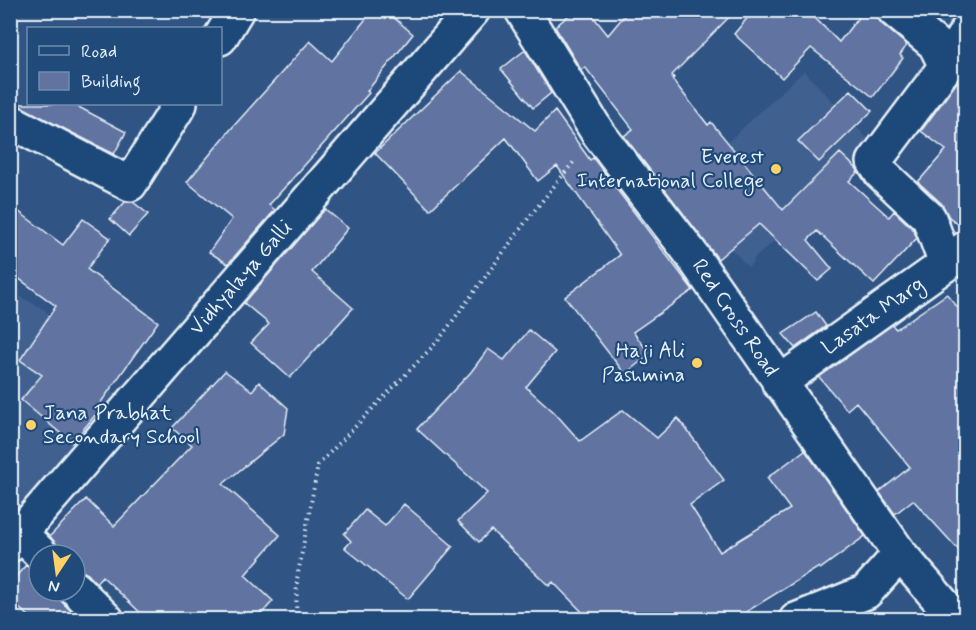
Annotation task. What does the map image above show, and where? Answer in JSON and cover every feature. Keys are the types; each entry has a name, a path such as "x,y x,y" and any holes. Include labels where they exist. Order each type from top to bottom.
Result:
{"street":[{"path":"222,35 237,10"},
{"name":"Vidhyalaya Galli","path":"24,545 473,10"},
{"name":"Red Cross Road","path":"522,10 598,133 688,251 900,554 957,620"},
{"path":"894,10 935,44 945,66"},
{"path":"956,256 929,218 881,173 874,162 945,66 966,32"},
{"path":"10,121 130,184 179,105"},
{"name":"Lasata Marg","path":"779,383 956,256"},
{"path":"796,620 866,592 900,554"},
{"path":"87,600 107,620"}],"path":[{"path":"296,620 297,579 318,465 438,341 530,216 598,133"}],"shaded area":[{"name":"Everest International College","path":"804,71 876,148 748,267 676,190"},
{"name":"Jana Prabhat Secondary School","path":"11,292 44,309 118,399 11,529","holes":["44,324 31,367 20,359"]}],"building":[{"path":"373,10 385,10 413,34 367,91 369,93 269,205 275,210 228,264 209,252 232,219 187,182 310,41 332,61"},
{"path":"575,10 588,10 608,35 629,10 736,10 672,75 674,78 672,79 708,125 711,122 783,210 840,153 858,172 849,181 889,217 894,211 913,229 917,238 874,284 817,231 808,240 832,269 818,281 759,224 718,259 624,136 633,129 585,67 581,70 555,27"},
{"path":"754,10 807,10 839,42 864,10 876,10 877,17 882,24 907,45 900,55 903,58 873,97 811,48 782,78 734,34"},
{"path":"525,50 551,93 533,108 501,69"},
{"path":"966,70 966,230 949,217 942,204 918,182 946,150 921,131"},
{"path":"461,71 535,131 555,111 590,160 593,158 693,290 633,332 650,354 625,374 565,297 620,255 557,166 538,181 506,138 430,210 375,153"},
{"path":"851,90 872,111 819,162 798,141"},
{"path":"15,104 75,105 126,132 114,154"},
{"path":"125,202 133,202 148,214 129,236 110,219"},
{"path":"10,205 63,245 83,219 110,238 87,269 158,322 99,405 102,407 72,443 21,400 42,375 20,360 56,306 10,272"},
{"path":"325,209 348,228 312,272 353,308 290,378 251,343 269,324 244,303"},
{"path":"947,294 966,318 966,558 913,500 895,514 879,492 910,467 856,402 847,410 819,377 892,325 896,329"},
{"path":"816,312 826,326 795,348 783,334"},
{"path":"529,330 555,352 526,387 554,412 580,441 623,410 657,438 678,418 724,480 690,505 720,552 790,509 767,478 805,450 865,536 820,569 819,567 733,620 590,620 553,582 549,586 491,530 479,542 458,521 487,493 417,429 471,372 488,349 504,360"},
{"path":"225,371 252,391 259,382 288,408 284,434 223,484 280,535 245,575 273,601 256,620 148,620 102,576 96,583 87,574 87,543 55,543 50,536 86,499 114,526 192,445 172,428"},
{"path":"404,504 453,546 408,599 345,548 351,541 344,534 365,510 385,526"},
{"path":"26,565 27,603 63,603 72,612 66,620 34,620 10,601 10,583"}],"place":[{"name":"Everest International College","path":"776,169"},
{"name":"Haji Ali Pashmina","path":"697,363"},
{"name":"Jana Prabhat Secondary School","path":"31,425"}]}
